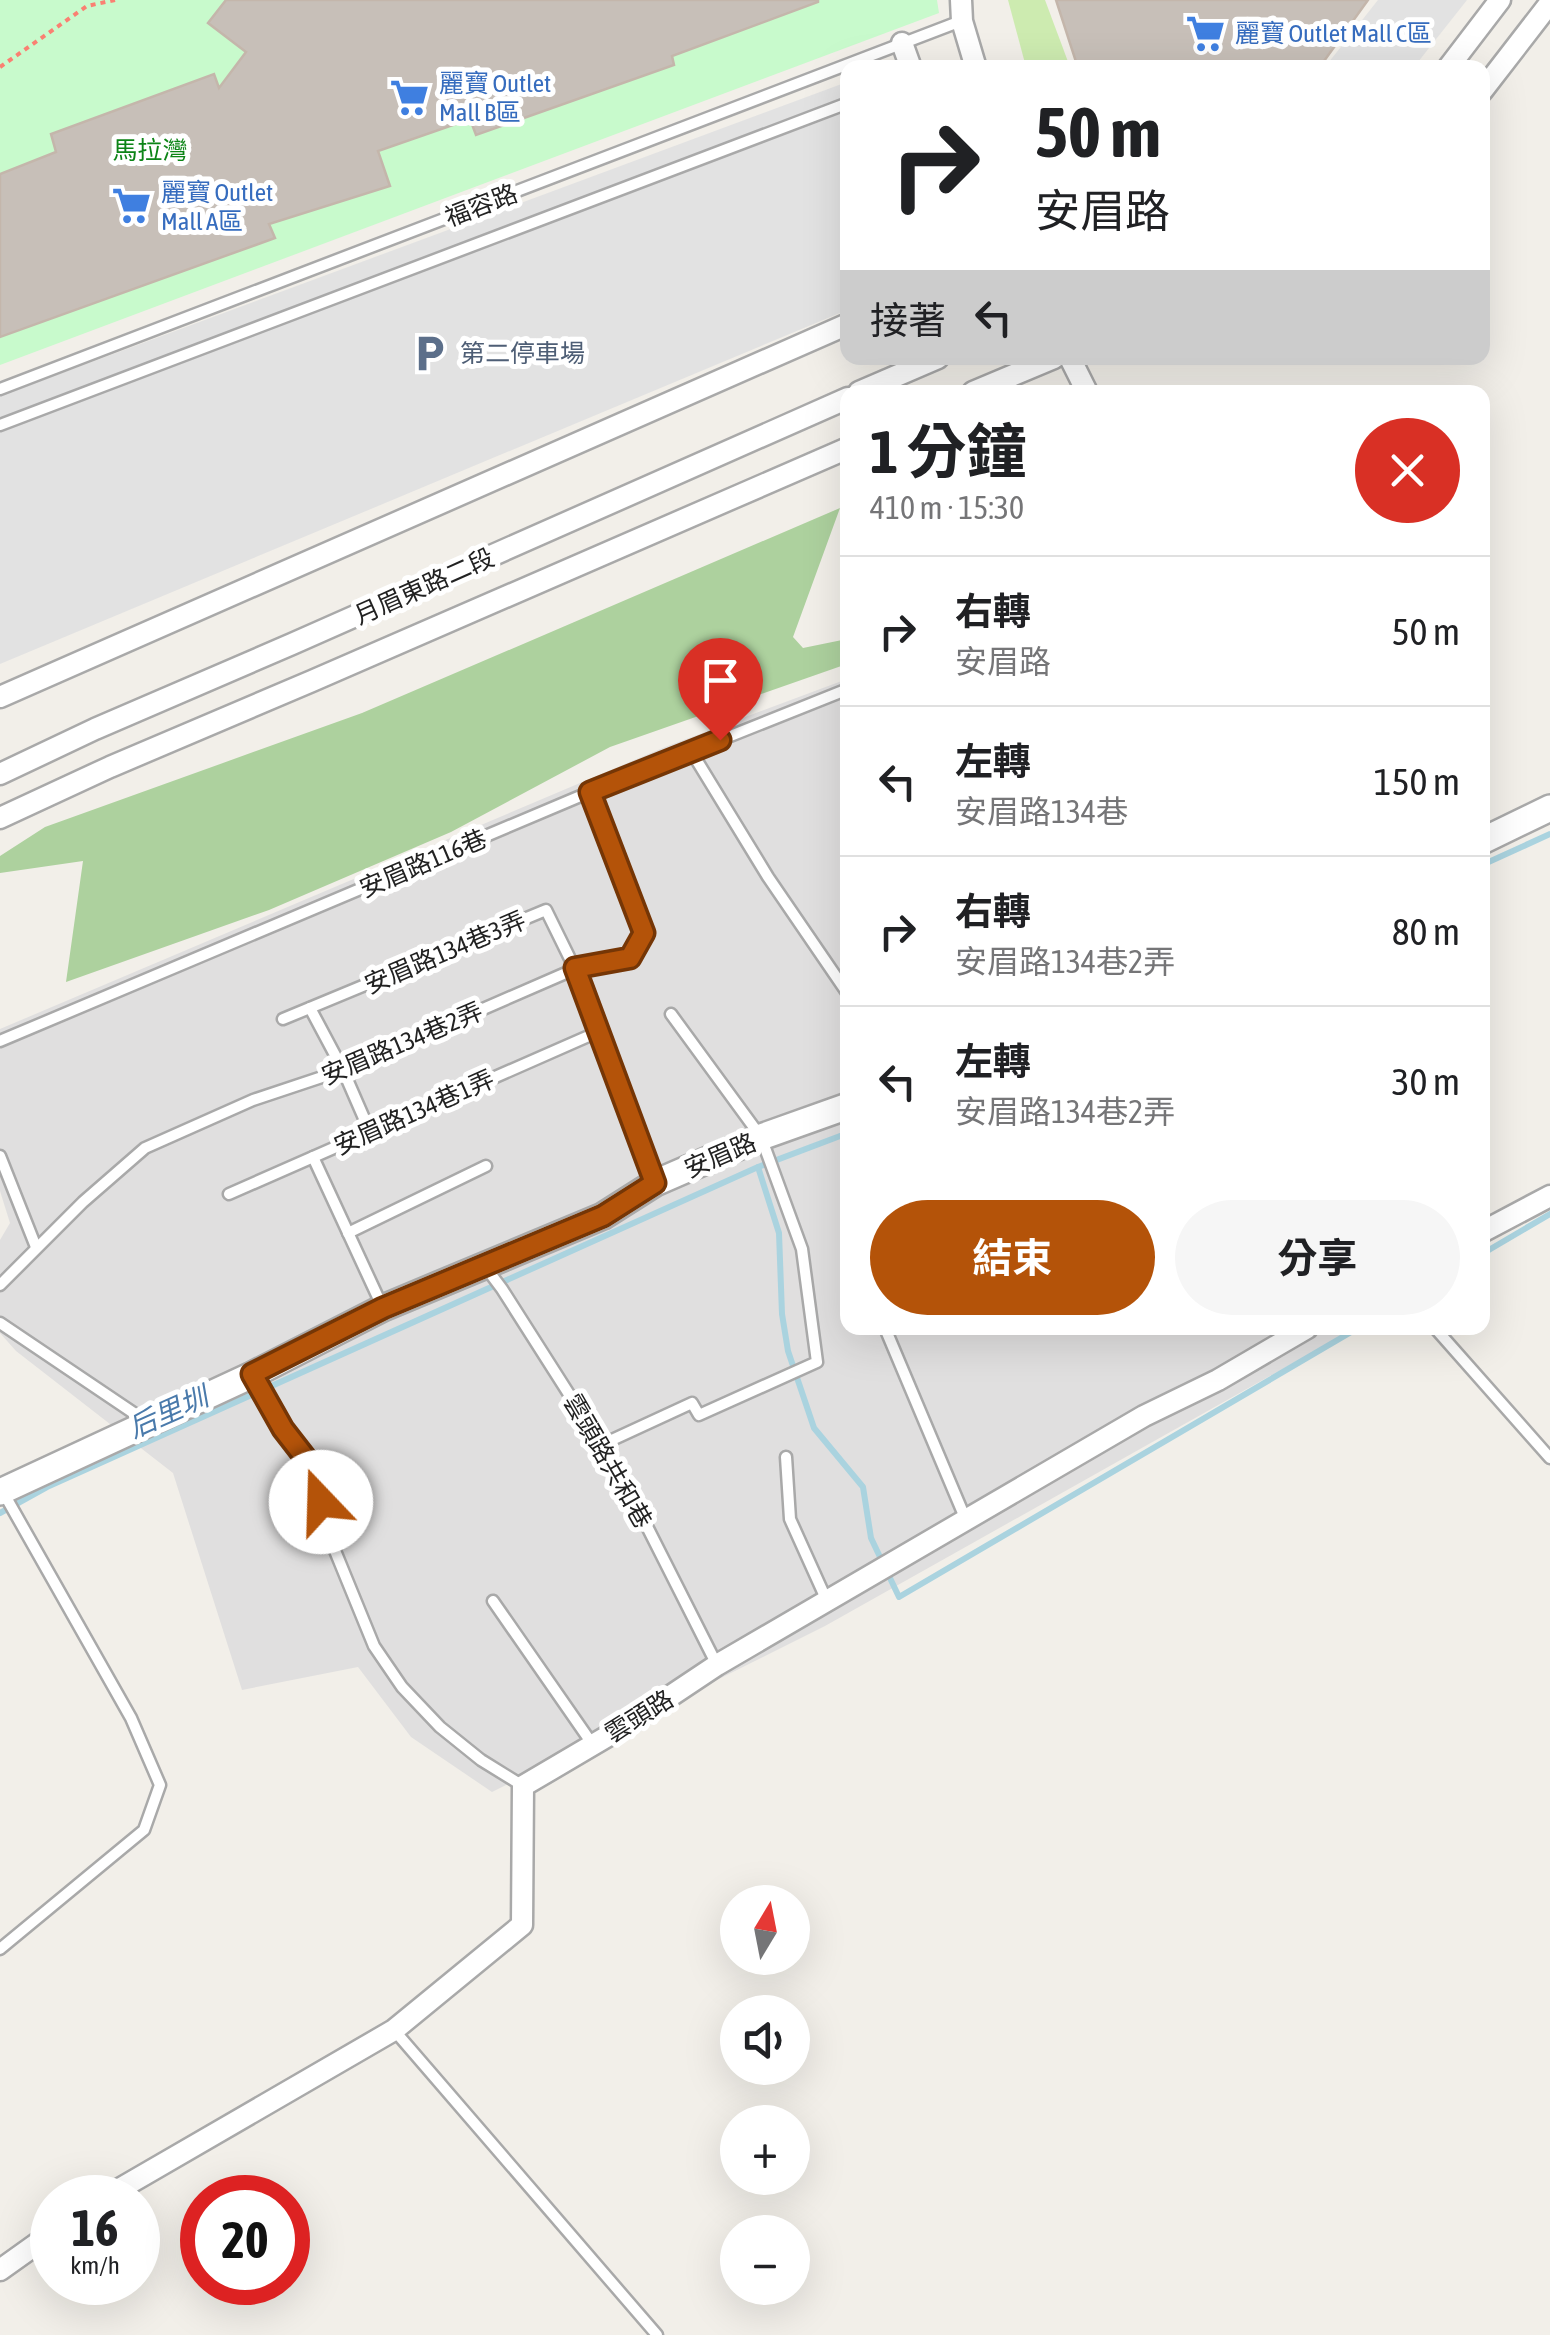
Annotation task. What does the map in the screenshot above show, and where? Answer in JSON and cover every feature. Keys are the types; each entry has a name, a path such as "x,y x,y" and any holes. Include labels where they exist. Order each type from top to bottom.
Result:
{"street":[{"path":"1454,60 1500,0"},
{"path":"1490,81 1550,4"},
{"path":"962,10 974,60"},
{"path":"902,43 908,60"},
{"path":"0,698 840,328"},
{"path":"876,385 922,365"},
{"path":"990,385 1038,365"},
{"name":"月眉東路二段","path":"0,774 94,729 840,402"},
{"name":"月眉東路二段","path":"0,818 110,766 840,451"},
{"path":"1490,836 1550,808"},
{"name":"安眉路","path":"1,1491 383,1308 603,1216 655,1183 761,1137 840,1109"},
{"path":"1490,1228 1550,1196"},
{"name":"雲頭路","path":"522,1786 717,1666 1144,1416 1218,1380 1294,1335"},
{"path":"144,2175 394,2030 522,1925 522,1786"},
{"path":"0,2270 30,2249"}],"lane":[{"name":"福容路","path":"858,60 902,43 962,10"},
{"name":"福容路","path":"0,389 840,67"},
{"path":"0,425 840,106"},
{"name":"安眉路116巷","path":"0,1041 590,792 840,692"},
{"path":"690,751 768,877 840,982"},
{"name":"安眉路134巷2弄","path":"0,1286 36,1247 145,1148 253,1100 343,1070 575,968 630,958 644,933 590,792"},
{"name":"安眉路134巷3弄","path":"283,1019 546,910 575,968"},
{"path":"575,968 655,1183"},
{"path":"310,1008 370,1132"},
{"path":"601,1444 692,1403 699,1416 817,1362 802,1250 761,1137 671,1014"},
{"name":"安眉路134巷1弄","path":"230,1194 600,1031"},
{"path":"0,1156 36,1247"},
{"path":"313,1157 383,1308"},
{"path":"348,1232 486,1166"},
{"name":"雲頭路共和巷","path":"484,1264 623,1479 717,1666"},
{"path":"0,1323 149,1423"},
{"path":"888,1335 966,1521"},
{"path":"1441,1335 1550,1458"},
{"path":"252,1374 283,1429 314,1469 329,1536 374,1646 402,1687 440,1727 522,1786"},
{"path":"786,1457 790,1519 828,1602"},
{"path":"0,1949 144,1830 160,1785 131,1718 1,1491"},
{"path":"493,1601 593,1745"},
{"path":"394,2030 657,2335"}],"path":[{"path":"0,67 87,6 115,0"}],"shaded area":[{"path":"1378,0 1467,0 1420,60 1331,60"},
{"name":"第二停車場","path":"840,85 840,313 0,664 0,396"},
{"path":"840,682 840,1335 1347,1335 825,1626 492,1792 411,1737 358,1667 242,1690 173,1473 16,1351 0,1333 0,1240 10,1223 0,1191 0,1029 665,747"}],"green space":[{"name":"馬拉灣","path":"0,0 937,0 939,13 0,365"},
{"path":"1008,0 1045,0 1067,60 1024,60"},
{"path":"840,508 793,637 803,648 840,640 840,666 610,747 451,832 269,910 66,982 83,861 0,873 0,856 45,827 362,713"}],"building":[{"name":"馬拉灣","path":"226,0 818,2 672,56 674,65 476,135 470,119 378,151 390,186 269,224 275,238 0,337 0,174 56,152 51,134 214,74 219,88 246,52 208,23"},
{"name":"麗寶 Outlet Mall C區","path":"1056,0 1368,0 1325,60 1075,60"}],"waterway":[{"name":"后里圳","path":"1490,861 1550,834"},
{"name":"后里圳","path":"0,1513 47,1487 758,1167 840,1136"},
{"path":"758,1167 779,1233 782,1314 788,1351 814,1428 863,1487 871,1538 899,1597 1346,1335"},
{"path":"1490,1249 1550,1214"}],"place":[{"name":"麗寶 Outlet Mall C區","path":"1205,33"},
{"name":"麗寶 Outlet Mall B區","path":"409,97"},
{"name":"麗寶 Outlet Mall A區","path":"131,206"},
{"name":"第二停車場","path":"430,353"}],"route":[{"path":"321,1502 314,1469 283,1429 252,1374 383,1308 603,1216 655,1183 575,968 630,958 644,933 590,792 720,740"}]}
